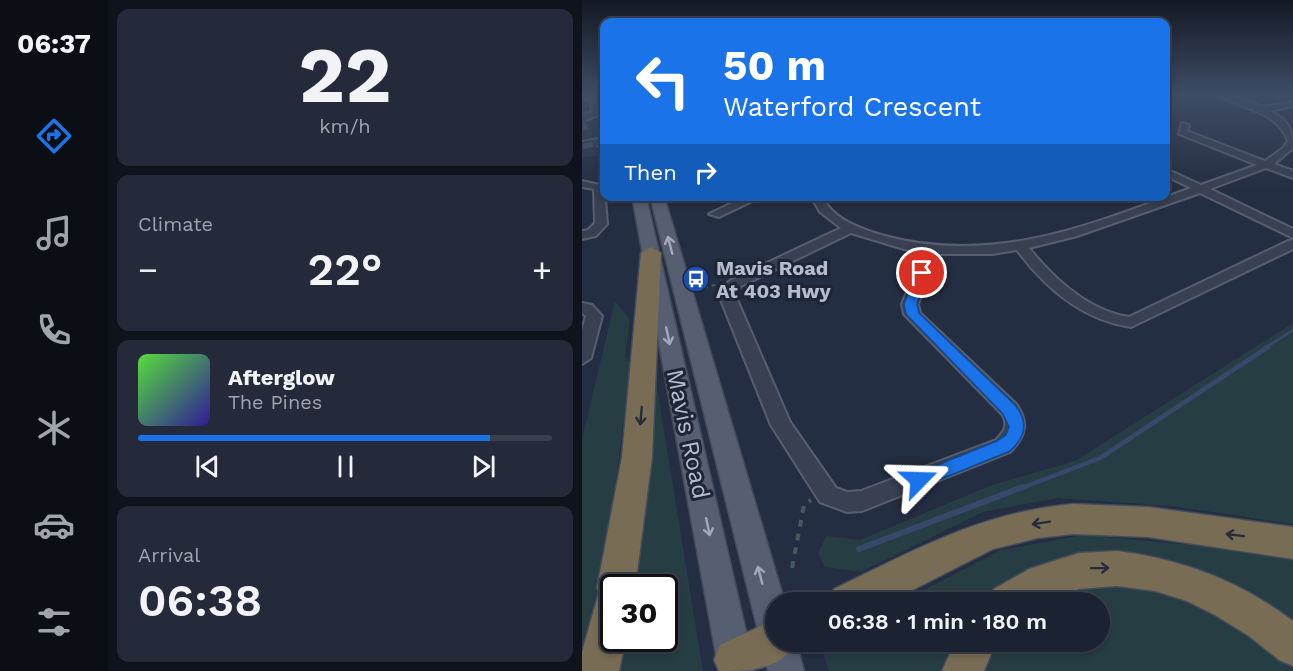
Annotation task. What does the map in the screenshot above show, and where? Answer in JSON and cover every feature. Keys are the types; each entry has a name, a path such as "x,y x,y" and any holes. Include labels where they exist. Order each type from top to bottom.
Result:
{"highway":[{"path":"618,574 637,457 651,253"},
{"path":"871,592 969,544 1005,530 1056,520 1114,520 1293,543"},
{"path":"1027,592 1069,572 1088,568 1131,569 1175,579 1216,594 1254,616 1293,646"},
{"path":"736,665 765,647"},
{"path":"598,671 602,652"},
{"path":"963,671 972,652"}],"main road":[{"name":"Mavis Road","path":"640,201 736,665"},
{"name":"Mavis Road","path":"658,201 765,592"},
{"path":"780,652 786,671"}],"street":[{"path":"1184,126 1182,132 1293,175"},
{"path":"1170,200 1281,157 1293,141 1287,126"},
{"path":"582,146 600,142"},
{"path":"1170,174 1293,234"},
{"path":"582,184 599,186 601,224 592,232 582,235"},
{"path":"715,213 745,201"},
{"path":"819,201 826,212 851,228 895,243 931,249 980,251 1022,248 1076,234 1166,201"},
{"path":"851,228 736,283 728,290 727,296 781,425 828,495 847,502 877,497 1004,446 1013,438 1017,427 1015,416 912,314 910,304 931,249"},
{"path":"1022,248 1043,274 1101,316 1120,322 1131,322 1293,244"},
{"path":"582,308 587,308 594,316 582,358"}],"path":[{"path":"792,568 804,505 828,495"}],"green space":[{"path":"615,301 630,320 625,357 631,364 604,573 600,574 600,589 582,663 582,439"},
{"path":"1293,323 1293,524 1172,506 1058,498 983,512 861,572 825,567 818,553 826,536 860,540 992,485 1075,461"},
{"path":"655,375 703,671 610,671 614,652 678,652 678,574 629,574"},
{"path":"1083,535 1190,545 1293,559 1293,635 1108,557 1019,592 920,592 1001,550"},
{"path":"1110,582 1154,589 1194,600 1240,624 1282,656 1293,667 1293,671 982,671 994,652 1110,652 1110,592 1071,592"},
{"path":"823,652 959,652 948,671 829,671"}],"building":[{"path":"582,126 588,126 590,129 582,132"},
{"path":"592,141 596,147 582,150 582,143"}],"waterway":[{"path":"1265,348 1293,330"},
{"path":"1019,489 1100,458 1268,347"},
{"path":"859,549 1023,487"}],"place":[{"name":"Mavis Road At 403 Hwy","path":"696,279"}],"route":[{"path":"919,480 1004,446 1013,438 1017,427 1015,416 912,314 910,304 922,273"}]}
